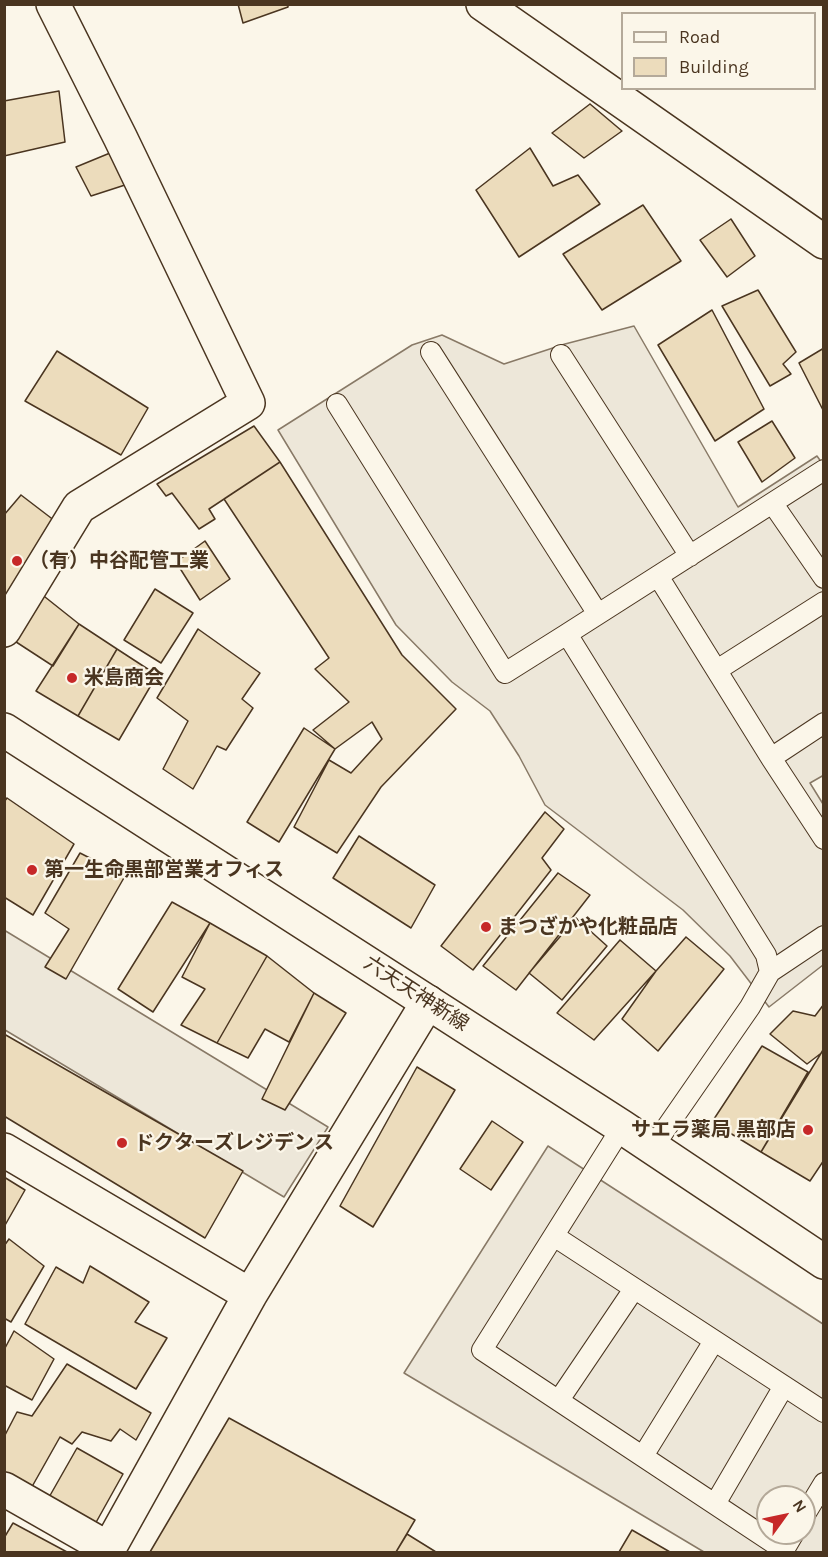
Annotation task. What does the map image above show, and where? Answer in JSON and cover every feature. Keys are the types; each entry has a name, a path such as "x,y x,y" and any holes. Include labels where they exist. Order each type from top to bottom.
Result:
{"street":[{"path":"483,4 824,242"},
{"path":"4,630 79,507 248,404 57,6"},
{"name":"六天天神新線","path":"4,730 653,1147 824,1262"},
{"path":"4,1489 108,1551 250,1295 428,1002"},
{"path":"4,1150 250,1295"}],"lane":[{"path":"431,352 598,614"},
{"path":"561,355 690,556"},
{"path":"337,404 505,673 824,470"},
{"path":"773,504 824,578"},
{"path":"658,576 824,839"},
{"path":"717,670 824,602"},
{"path":"567,634 766,956 770,972"},
{"path":"771,758 824,723"},
{"path":"653,1147 750,1007 770,972 824,936"},
{"path":"622,1127 482,1350 786,1551"},
{"path":"554,1236 824,1412"},
{"path":"559,1400 634,1289"},
{"path":"643,1456 714,1341"},
{"path":"715,1504 784,1386"},
{"path":"816,1496 824,1483"}],"shaded area":[{"path":"634,326 738,507 817,456 824,466 824,775 810,783 823,804 823,965 769,1007 730,956 683,910 545,805 519,756 490,711 452,682 396,625 278,430 412,345 442,335 504,364 565,344"},
{"path":"4,930 328,1127 284,1197 5,1030"},
{"path":"548,1146 823,1324 823,1552 704,1552 404,1373"}],"building":[{"path":"238,4 288,4 288,7 243,23"},
{"path":"59,91 65,142 4,156 4,101"},
{"path":"590,104 622,131 584,158 552,133"},
{"path":"530,148 553,186 578,175 600,204 519,257 476,190"},
{"path":"110,153 125,185 91,196 76,167"},
{"path":"643,205 681,261 602,310 563,254"},
{"path":"731,219 755,256 727,277 700,240"},
{"path":"758,290 796,352 783,364 791,374 770,386 722,306"},
{"path":"712,310 764,409 715,441 658,345"},
{"path":"824,348 824,412 799,363"},
{"path":"57,351 148,408 121,455 25,401"},
{"path":"772,421 795,458 762,482 738,442"},
{"path":"254,426 280,462 209,509 215,519 199,529 172,493 166,496 157,484"},
{"path":"280,462 402,655 456,709 381,787 337,853 294,827 329,760 351,773 382,739 372,722 335,749 313,730 349,702 315,669 329,658 224,499"},
{"name":"（有）中谷配管工業","path":"21,495 55,521 4,600 4,515"},
{"path":"205,541 230,579 200,600 176,562"},
{"path":"155,589 193,613 161,663 124,640"},
{"path":"40,593 79,624 53,666 10,638"},
{"name":"米島商会","path":"79,624 117,649 78,716 36,691"},
{"path":"198,629 260,673 242,699 253,708 226,750 217,746 193,789 163,769 188,721 157,698"},
{"path":"117,649 157,675 119,740 78,716"},
{"path":"304,728 335,749 279,842 247,822"},
{"name":"第一生命黒部営業オフィス","path":"7,798 74,844 33,915 4,897 4,802"},
{"path":"545,812 564,829 542,858 551,870 473,970 441,946"},
{"path":"359,836 435,885 411,928 333,878"},
{"path":"80,853 125,876 66,979 45,967 69,929 45,913"},
{"path":"558,873 590,895 516,990 483,966"},
{"path":"172,902 210,923 153,1012 118,989"},
{"path":"576,918 607,946 562,1000 529,973"},
{"path":"210,923 267,956 217,1043 181,1025 205,989 182,977"},
{"path":"686,937 724,969 658,1051 622,1019 656,971"},
{"path":"620,940 656,971 594,1040 557,1013"},
{"path":"267,956 314,993 289,1042 265,1029 248,1058 217,1043"},
{"path":"314,993 346,1013 285,1110 262,1099"},
{"path":"824,1004 824,1051 807,1064 770,1034 793,1011 815,1016"},
{"name":"ドクターズレジデンス","path":"4,1034 243,1171 205,1238 4,1116"},
{"path":"762,1046 808,1072 761,1152 712,1122"},
{"path":"823,1050 824,1160 810,1181 761,1152"},
{"path":"417,1067 455,1090 373,1227 340,1206"},
{"path":"492,1121 523,1142 491,1190 460,1169"},
{"path":"4,1177 25,1190 4,1227"},
{"path":"9,1239 44,1266 11,1322 4,1318 4,1246"},
{"path":"90,1266 149,1302 135,1322 167,1338 136,1389 25,1324 56,1267 83,1283"},
{"path":"14,1331 54,1359 32,1400 4,1385 4,1350"},
{"path":"67,1364 151,1413 136,1440 120,1429 111,1441 82,1432 72,1444 60,1437 29,1492 4,1475 4,1437 17,1412 32,1416"},
{"path":"229,1418 415,1520 396,1552 150,1552"},
{"path":"77,1448 123,1474 94,1526 48,1499"},
{"path":"13,1523 67,1552 4,1552 4,1538"},
{"path":"632,1530 670,1552 619,1552"},
{"path":"407,1534 436,1552 396,1552"}],"place":[{"name":"（有）中谷配管工業","path":"17,561"},
{"name":"米島商会","path":"72,678"},
{"name":"第一生命黒部営業オフィス","path":"32,870"},
{"name":"まつざかや化粧品店","path":"486,927"},
{"name":"サエラ薬局 黒部店","path":"808,1130"},
{"name":"ドクターズレジデンス","path":"122,1143"}]}
